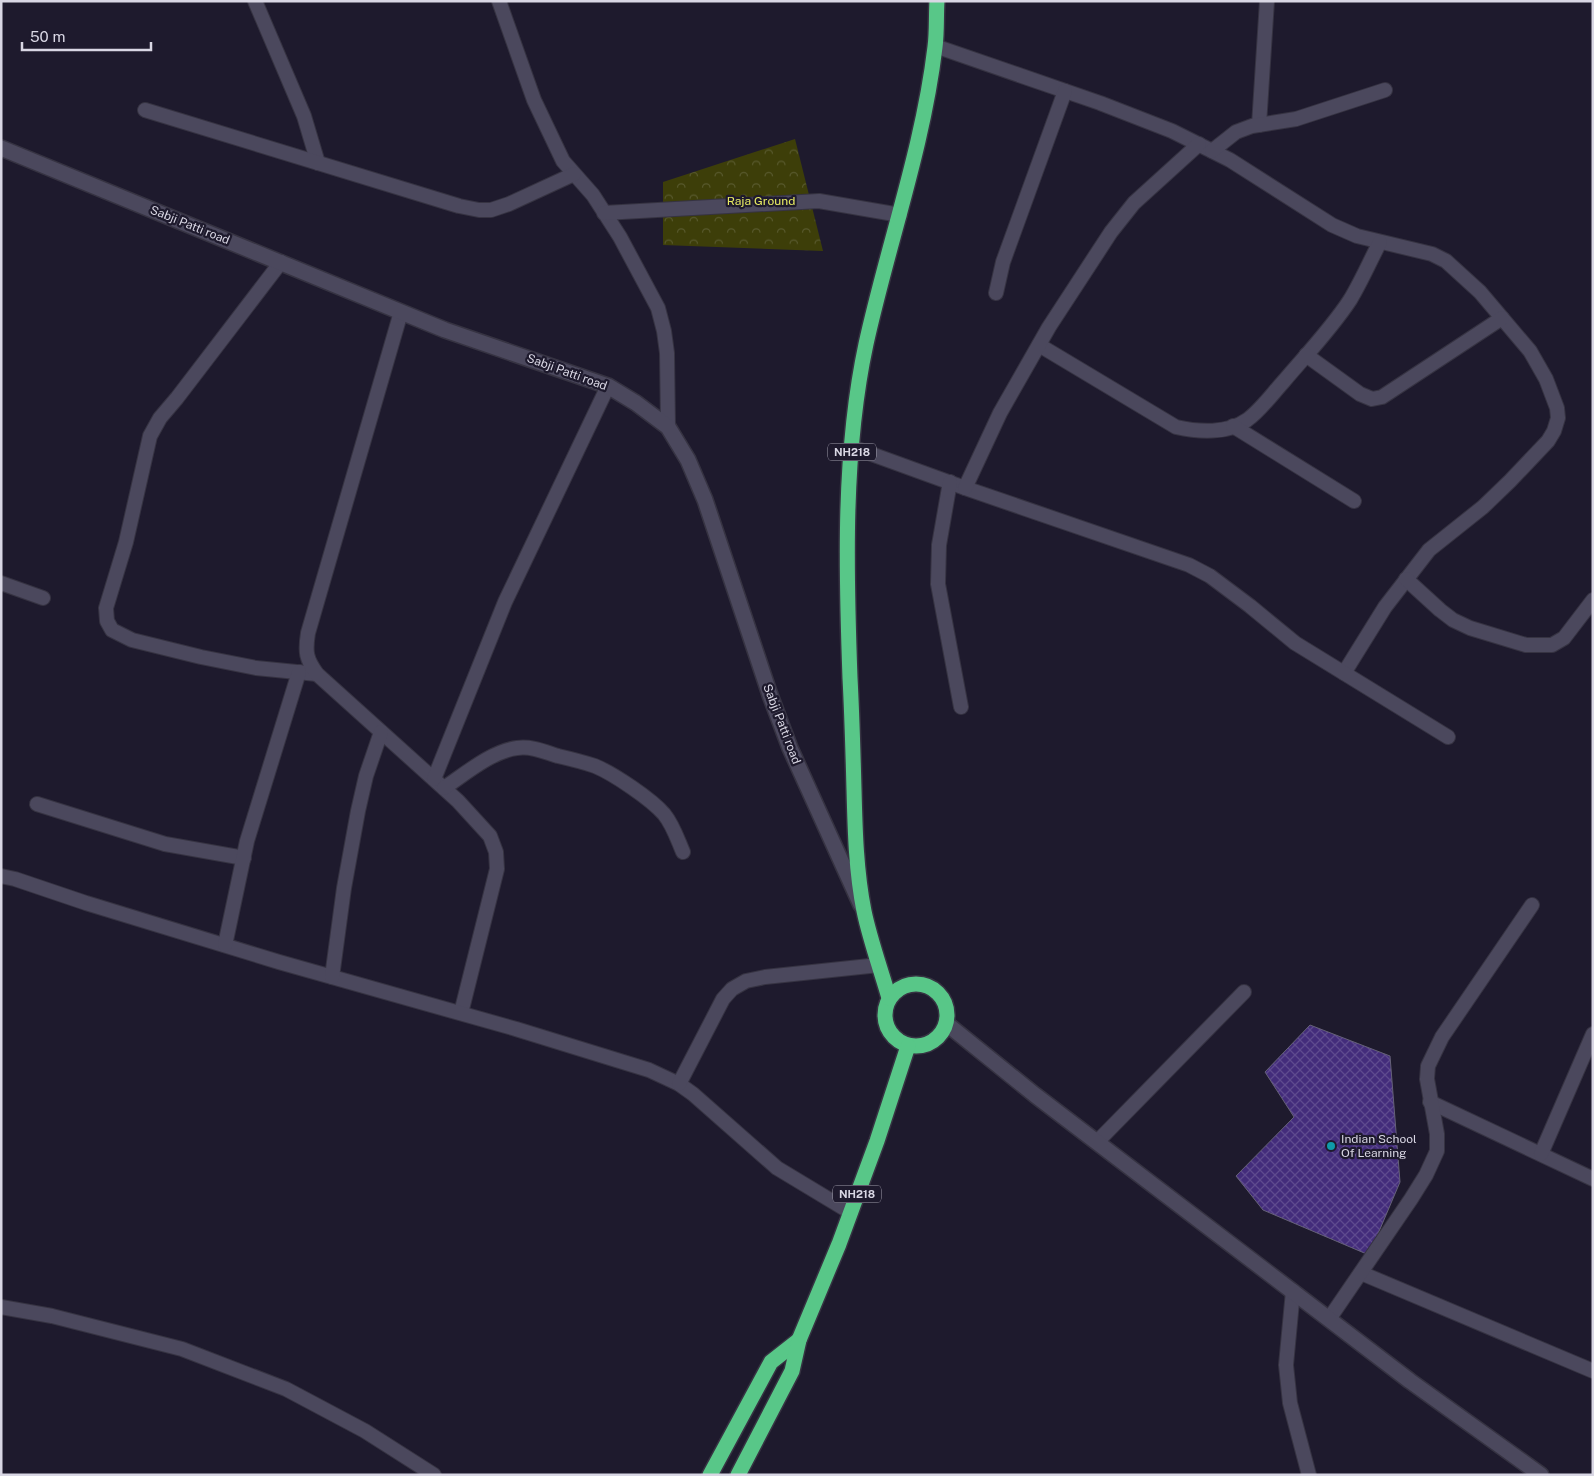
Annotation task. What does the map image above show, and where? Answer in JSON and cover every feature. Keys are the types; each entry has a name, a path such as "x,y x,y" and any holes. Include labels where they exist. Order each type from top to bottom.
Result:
{"highway":[{"name":"NH218","path":"738,1475 792,1372 799,1340 850,1212 908,1046 899,1042 892,1035 884,1017 889,998 864,910 857,858 854,819 848,601 848,522 852,447 866,346 925,108 935,46 937,1"},
{"path":"889,998 897,990 907,985 918,984 929,986 939,993 945,1002 948,1013 947,1024 941,1035 932,1043 908,1046"},
{"name":"NH218","path":"710,1475 772,1362 799,1340"}],"main road":[{"name":"Sabji Patti road","path":"1,148 446,330 608,386 636,403 668,427 688,460 705,500 770,695 790,748 864,910"},
{"path":"947,1024 1097,1142 1410,1381 1541,1475"}],"street":[{"path":"255,1 304,116 318,163"},
{"path":"499,1 534,100 563,161 592,196 620,237 658,308 664,331 666,353 668,427"},
{"path":"1259,125 1267,1"},
{"path":"935,46 1154,124 1230,160 1332,225 1357,236 1432,254 1446,261 1480,292 1530,351 1546,379 1557,408 1558,418 1554,431 1548,441 1483,507 1429,550 1385,607 1344,673"},
{"path":"1212,151 1236,132 1252,126 1296,119 1385,90"},
{"path":"996,293 1003,262 1065,91"},
{"path":"145,110 459,206 479,210 491,210 509,204 574,174"},
{"path":"964,488 1000,413 1039,344 1111,232 1134,202 1199,144"},
{"path":"604,213 819,201 900,215"},
{"path":"1039,344 1176,427 1190,430 1219,430 1234,426 1247,420 1269,398 1330,328 1350,300 1380,242"},
{"path":"281,262 160,418 150,436 126,542 106,608 106,621 112,630 132,640 256,668 317,674"},
{"path":"401,312 308,633 306,649 309,662 317,674 439,784 490,836 496,852 497,869 461,1013"},
{"path":"1306,355 1360,394 1372,399 1382,398 1502,318"},
{"path":"439,784 505,602 608,386"},
{"path":"1234,426 1354,501"},
{"path":"852,447 964,488 1189,565 1210,576 1295,643 1448,736"},
{"path":"950,482 939,545 938,584 961,707"},
{"path":"1406,579 1454,620 1470,628 1526,645 1552,645 1564,638 1593,600"},
{"path":"1,583 43,598"},
{"path":"225,945 247,842 299,672"},
{"path":"332,977 344,888 358,810 366,776 381,732"},
{"path":"439,784 503,752 518,748 533,748 596,767 612,775 654,804 673,827 682,852"},
{"path":"37,804 165,844 244,858"},
{"path":"1,876 15,879 86,904 461,1013 649,1070 679,1084 693,1094 777,1168 850,1212"},
{"path":"1329,1319 1411,1199 1437,1151 1437,1134 1427,1079 1428,1066 1442,1037 1532,905"},
{"path":"679,1084 723,1000 732,989 746,981 764,977 879,965"},
{"path":"1097,1142 1244,992"},
{"path":"1541,1154 1593,1034"},
{"path":"1430,1102 1593,1179"},
{"path":"1361,1273 1593,1371"},
{"path":"1293,1291 1286,1365 1290,1403 1309,1475"},
{"path":"1,1307 52,1316 182,1349 286,1389 365,1431 434,1475"}],"green space":[{"name":"Raja Ground","path":"795,139 823,251 663,245 663,182"}],"building":[{"name":"Indian School Of Learning","path":"1310,1025 1390,1056 1400,1182 1369,1255 1263,1210 1236,1176 1294,1117 1265,1072"}],"place":[{"name":"Indian School Of Learning","path":"1331,1146"}]}
